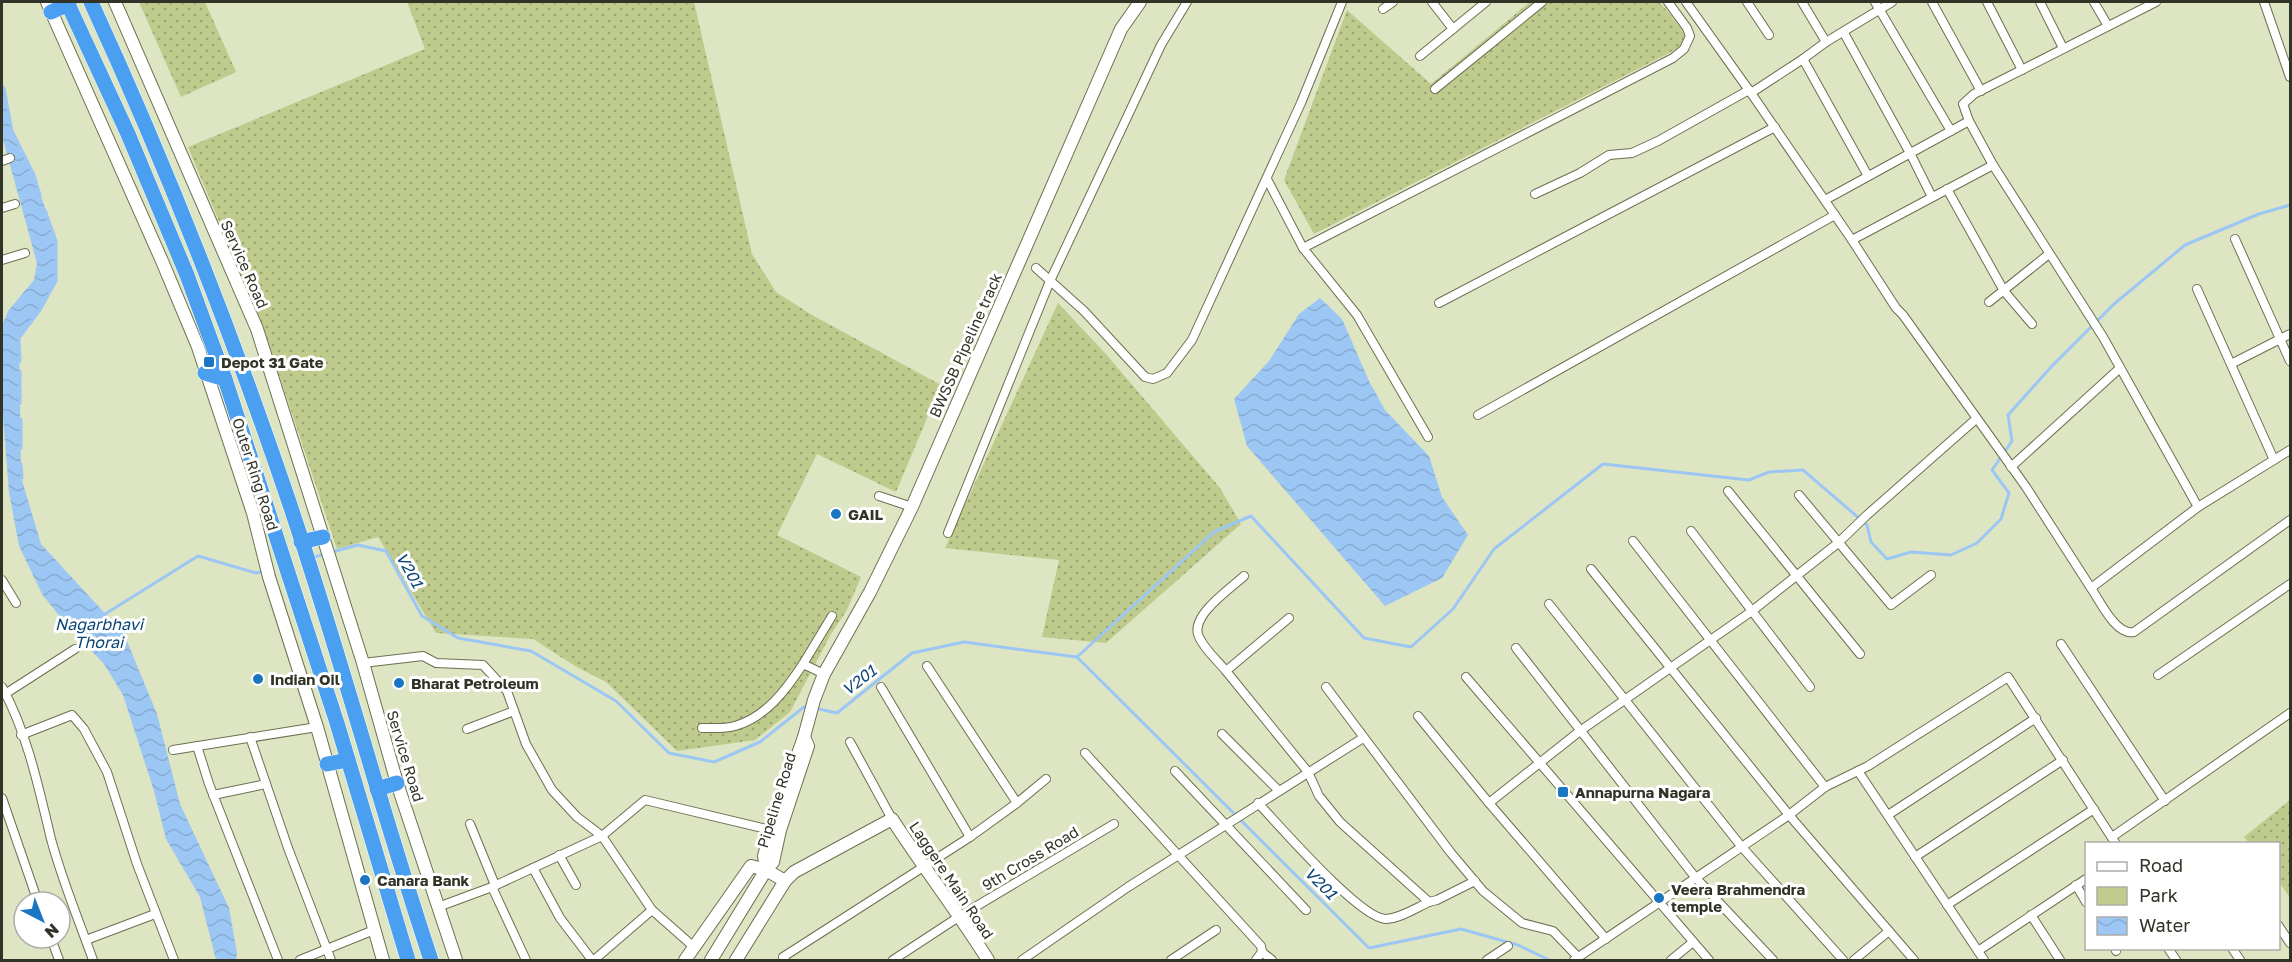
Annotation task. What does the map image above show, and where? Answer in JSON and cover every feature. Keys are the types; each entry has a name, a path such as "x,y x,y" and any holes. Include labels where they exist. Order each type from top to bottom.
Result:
{"highway":[{"name":"Outer Ring Road","path":"91,2 205,266 240,360 305,553 431,960"},
{"name":"Outer Ring Road","path":"68,3 128,134 187,275 225,379 348,760 408,960"},
{"path":"49,7 68,3"},
{"path":"205,373 225,379"},
{"path":"305,553 324,542"},
{"path":"327,764 348,760"},
{"path":"377,789 397,783"}],"street":[{"name":"Service Road","path":"115,2 257,329 363,663 397,783 456,960"},
{"name":"BWSSB Pipeline track","path":"814,700 824,674 870,592 912,507 1121,29 1140,2"},
{"path":"948,533 1050,281 1161,45 1187,2"},
{"path":"1036,268 1084,311 1145,377 1154,379 1162,376 1175,364 1192,340 1301,103 1342,2"},
{"path":"1383,9 1393,2"},
{"path":"1432,2 1453,29"},
{"path":"1419,56 1486,2"},
{"path":"1435,89 1542,2"},
{"path":"1304,248 1673,58 1684,49 1690,36 1687,28 1668,2"},
{"path":"1686,2 1775,127 1896,308 2009,464 2119,629 2128,633 2134,632 2290,520"},
{"path":"1747,2 1768,35"},
{"path":"1802,2 1826,42"},
{"path":"1535,194 1609,155 1632,153 1658,141 1750,92 1826,42 1844,33 1878,5 1892,2"},
{"path":"1932,2 1981,91"},
{"path":"1987,2 2022,70"},
{"path":"2040,2 2063,48"},
{"path":"2094,2 2108,26"},
{"path":"2152,2 1981,91 1963,104 1969,121 1993,165 2098,330 2199,507"},
{"path":"2264,2 2290,77"},
{"path":"1878,5 1951,131"},
{"path":"49,7 198,347 253,513 269,577 327,764 383,960"},
{"path":"1844,33 1932,197"},
{"path":"1803,59 1868,176"},
{"path":"1825,200 1969,121"},
{"path":"1438,303 1775,127"},
{"path":"1852,240 1993,165"},
{"path":"1267,179 1304,248 1357,315 1428,437"},
{"path":"1947,189 2004,291 2032,324"},
{"path":"2,208 15,204"},
{"path":"1478,415 1835,215"},
{"path":"2235,239 2290,361"},
{"path":"2,260 25,253"},
{"path":"1989,302 2049,254"},
{"path":"2197,289 2274,460"},
{"path":"2231,364 2290,334"},
{"path":"2009,464 2120,369"},
{"path":"1489,803 1580,731 1752,611 1838,543 1866,515 1977,420"},
{"path":"2091,588 2199,507 2290,450"},
{"path":"1728,491 1860,654"},
{"path":"1799,495 1891,605 1931,575"},
{"path":"879,496 912,507"},
{"path":"1691,531 1810,687"},
{"path":"1633,541 1825,787"},
{"path":"1591,569 1789,815 1914,960"},
{"path":"1244,576 1201,615 1196,626 1199,636 1206,648 1308,772 1319,796 1340,822 1429,902"},
{"path":"2,580 16,603"},
{"path":"2158,675 2290,584"},
{"path":"1549,604 1741,846 1843,960"},
{"path":"702,728 734,727 779,698 832,616"},
{"path":"1226,670 1289,618"},
{"path":"2061,644 2165,801"},
{"path":"1516,648 1695,877 1773,960"},
{"path":"75,649 3,690 42,797 52,841 93,960"},
{"path":"363,663 423,656 436,663 483,665 507,691 526,744 561,803 602,836 652,910 694,947"},
{"path":"803,664 824,674"},
{"path":"927,666 1017,803"},
{"path":"1466,677 1709,960"},
{"path":"1326,687 1451,853 1475,881 1522,923 1553,931 1576,959 1789,815 1825,787 1858,771 2008,677 2114,840 2290,713"},
{"path":"881,687 970,837"},
{"name":"Pipeline Road","path":"766,870 764,856 771,830 804,737 814,700"},
{"path":"467,729 514,711"},
{"path":"21,735 72,715 84,729 107,772 155,914 174,960"},
{"path":"1418,716 1606,939"},
{"path":"1887,815 2036,718"},
{"path":"172,750 316,728"},
{"path":"1222,735 1278,790"},
{"path":"250,737 288,848 331,960"},
{"name":"Pipeline Road","path":"766,870 773,862 780,830 808,746 804,737"},
{"path":"1022,960 1128,887 1363,738"},
{"path":"850,742 892,819"},
{"path":"197,746 213,795 278,960"},
{"path":"1085,753 1262,946 1262,952 1256,960"},
{"path":"1915,857 2063,760"},
{"path":"1174,771 1306,910"},
{"path":"1858,771 1984,960"},
{"path":"785,960 783,957 970,837 1046,779"},
{"path":"213,795 266,784"},
{"path":"2,798 34,890"},
{"path":"438,907 493,886 602,836 645,800 771,830"},
{"path":"1258,803 1343,891 1372,915 1386,919 1406,914 1475,881"},
{"path":"1947,905 2094,809"},
{"name":"Laggere Main Road","path":"736,960 785,881 799,869 892,819 923,868 960,916 988,960"},
{"path":"470,824 493,886 526,960"},
{"name":"9th Cross Road","path":"892,960 960,916 1114,824"},
{"path":"559,855 576,885"},
{"name":"Pipeline Road","path":"685,960 751,866 766,870"},
{"path":"533,868 560,918 593,960 652,910"},
{"path":"711,960 766,870 785,881"},
{"path":"1978,951 2085,880"},
{"path":"2076,885 2085,900"},
{"path":"86,940 155,914"},
{"path":"2031,915 2060,960"},
{"path":"2280,928 2290,943"},
{"path":"300,960 374,930"},
{"path":"1171,960 1216,930"},
{"path":"1854,960 1890,932"},
{"path":"1671,960 1693,942"},
{"path":"1487,960 1508,946"},
{"path":"1262,952 1272,960"}],"green space":[{"path":"139,2 205,2 236,72 181,97"},
{"path":"407,2 694,2 752,254 776,292 812,315 941,385 896,492 817,454 777,535 861,577 847,610 831,634 790,712 755,740 677,751 606,682 575,666 533,639 436,633 378,537 337,549 264,329 188,147 425,49"},
{"path":"1530,2 1660,2 1685,34 1681,47 1314,234 1284,180 1347,10 1431,84"},
{"path":"1058,303 1105,353 1220,488 1241,524 1106,643 1042,637 1059,560 945,548"},
{"path":"2290,800 2290,898 2280,883 2280,842 2248,842 2244,837"}],"water":[{"name":"Nagarbhavi Thorai","path":"2,77 12,131 34,175 56,241 56,281 39,311 19,338 21,477 41,544 124,634 157,714 180,804 229,908 237,953 236,960 216,960 200,897 166,839 154,791 123,695 104,664 65,623 42,594 19,546 9,492 2,404 2,326 8,311 34,280 37,263 2,136"},
{"path":"1320,298 1342,319 1369,381 1385,410 1429,456 1442,497 1468,535 1442,578 1385,606 1247,446 1234,399 1269,361 1299,314"}],"waterway":[{"name":"Nagarbhavi Thorai","path":"4,88 12,131 34,175 40,195"},
{"path":"1077,657 1214,532 1251,516 1364,638 1411,647 1453,609 1494,549 1603,464 1749,480 1769,472 1803,470 1867,525 1871,542 1887,559 1911,552 1951,555 1977,543 2001,519 2009,493 1992,470 2012,441 2008,415 2052,366 2114,304 2185,245 2259,214 2290,205"},
{"name":"Nagarbhavi Thorai","path":"20,361 19,338 40,310 56,281 56,241 45,210"},
{"name":"Nagarbhavi Thorai","path":"20,371 20,403"},
{"name":"Nagarbhavi Thorai","path":"21,419 21,448"},
{"name":"Nagarbhavi Thorai","path":"21,464 22,478"},
{"name":"V201","path":"332,552 358,545 386,551 422,616 458,638 531,651 616,701 669,753 714,762 760,742 804,707 808,707"},
{"name":"V201","path":"311,558 325,554"},
{"name":"V201","path":"102,616 198,556 256,573 264,571"},
{"name":"V201","path":"814,708 837,713 912,653 964,642 1077,657 1369,948 1461,929 1518,945 1549,960"}],"place":[{"name":"Depot 31 Gate","path":"209,362"},
{"name":"GAIL","path":"836,514"},
{"name":"Indian Oil","path":"258,679"},
{"name":"Bharat Petroleum","path":"399,683"},
{"name":"Annapurna Nagara","path":"1563,792"},
{"name":"Canara Bank","path":"365,880"},
{"name":"Veera Brahmendra temple","path":"1659,898"}]}
